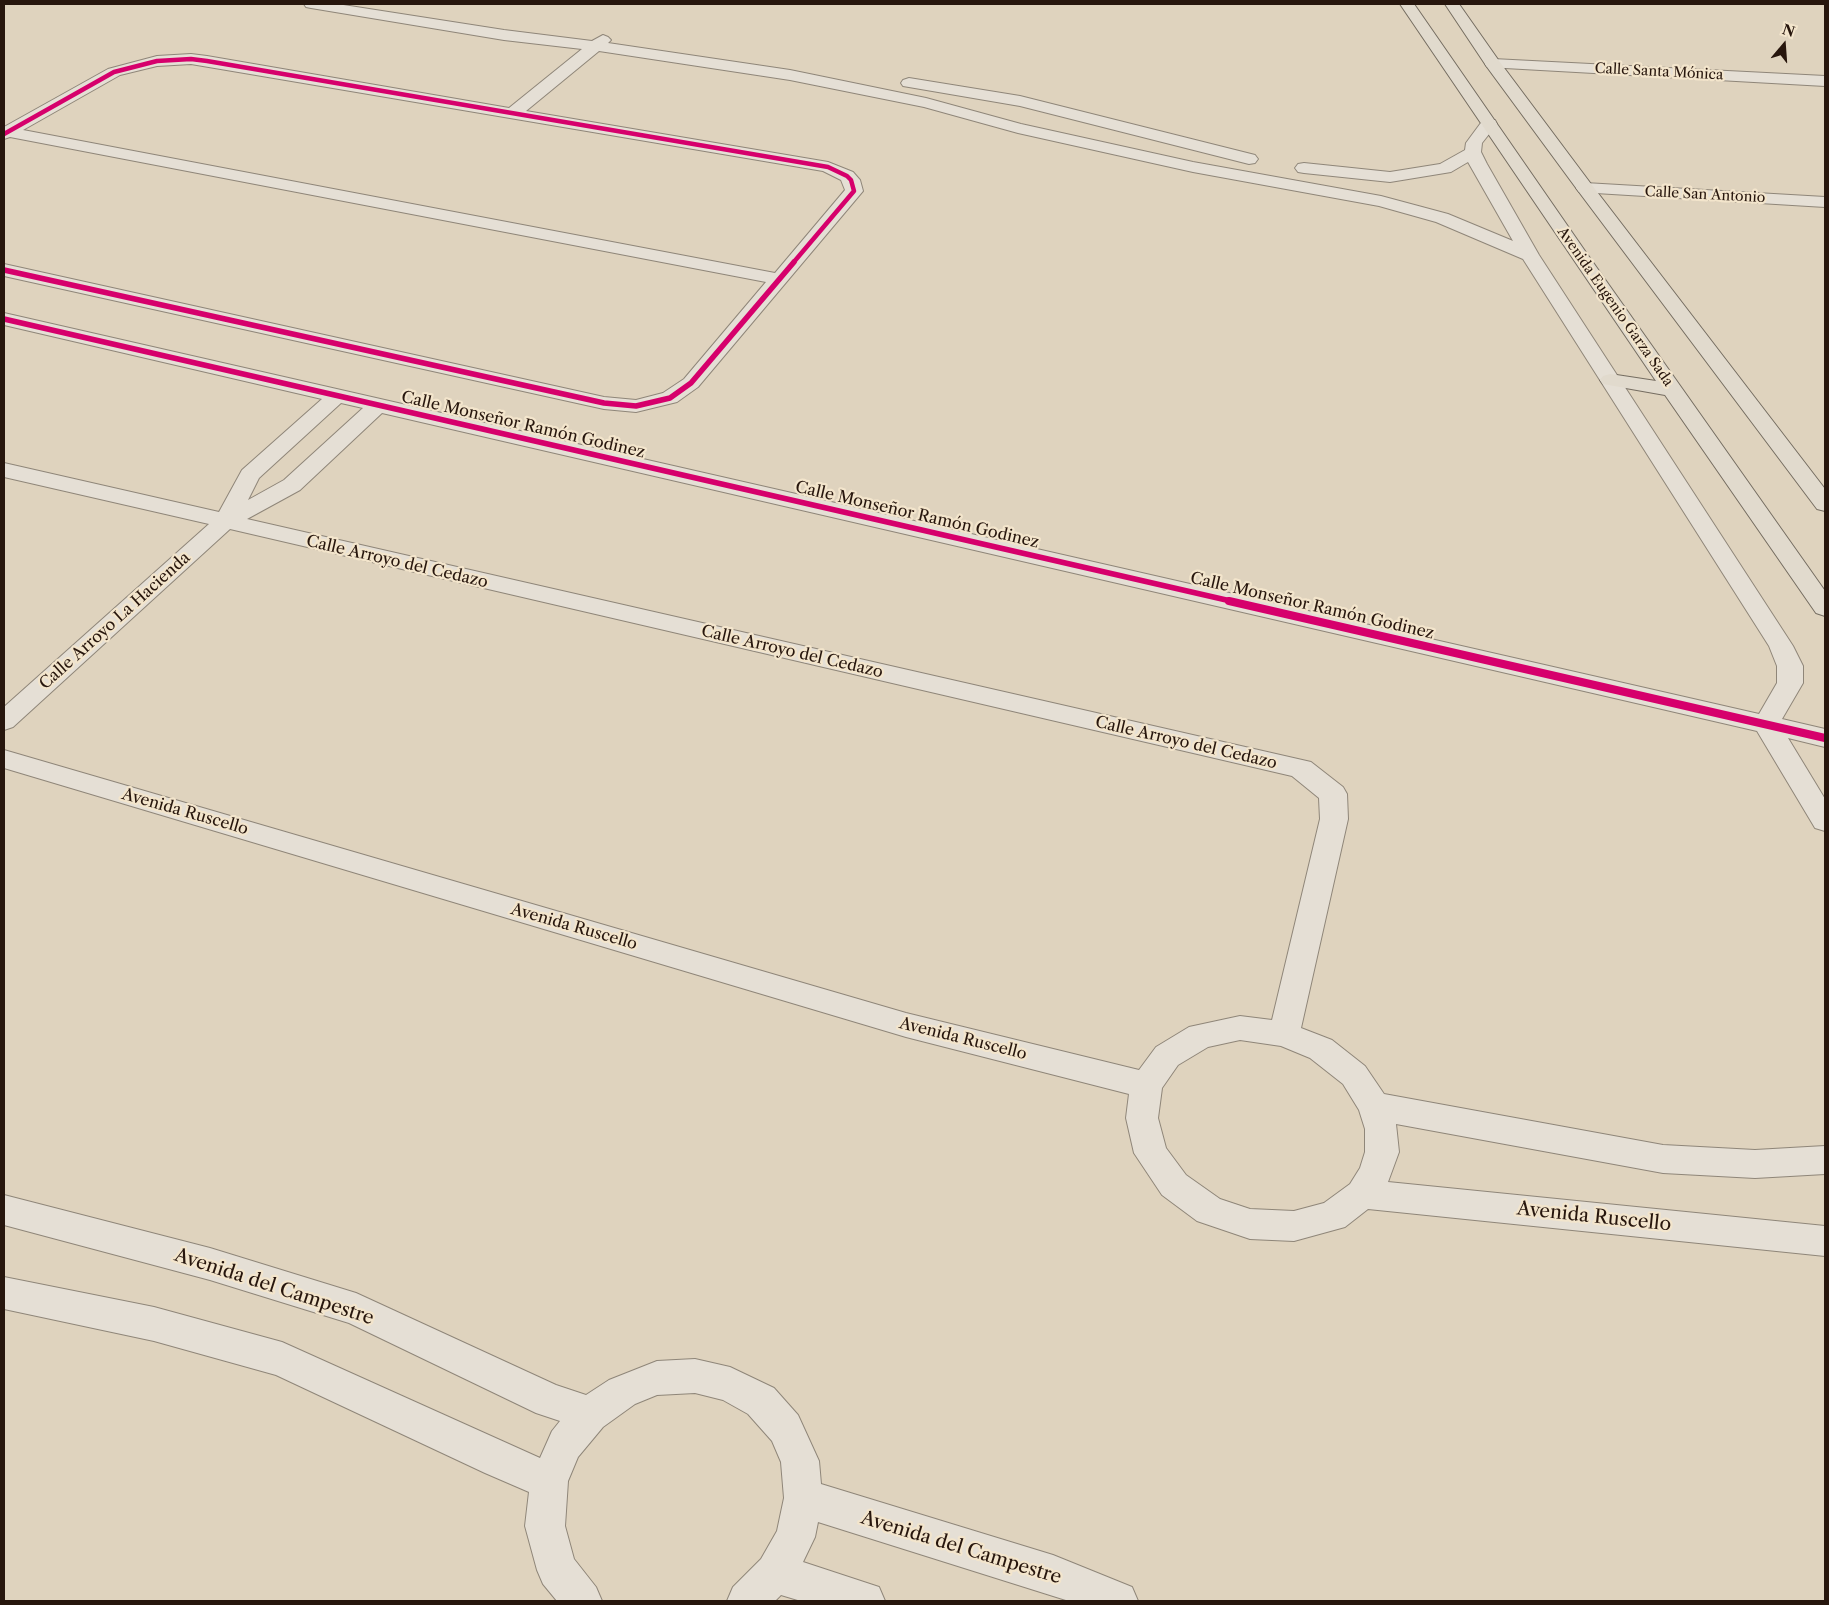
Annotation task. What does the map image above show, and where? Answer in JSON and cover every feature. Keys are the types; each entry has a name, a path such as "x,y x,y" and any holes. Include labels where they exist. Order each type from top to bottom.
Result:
{"main road":[{"name":"Avenida Eugenio Garza Sada","path":"1407,4 1825,608"},
{"path":"1452,4 1493,64 1585,188 1825,504"},
{"path":"1610,380 1673,390"}],"street":[{"path":"311,4 504,35 594,46 790,75 926,103 1018,128 1193,167 1381,201 1449,221 1530,255"},
{"path":"389,4 422,7"},
{"path":"574,28 608,37 796,68 953,89 1020,101 1216,152 1264,162"},
{"path":"513,113 594,46 608,37"},
{"path":"4,270 620,406 653,403 670,398 682,391 854,191 852,180 828,167 207,60 174,60 141,64 114,72 6,133"},
{"name":"Calle Santa Mónica","path":"1493,64 1825,81"},
{"path":"1489,124 1474,143 1473,152 1478,164 1530,255 1781,646 1790,666 1790,683 1766,725 1825,821"},
{"path":"6,133 778,279"},
{"path":"1290,166 1390,177 1445,168 1473,152"},
{"name":"Calle San Antonio","path":"1585,188 1825,202"},
{"name":"Calle Monseñor Ramón Godinez","path":"4,319 1825,738"},
{"name":"Calle Arroyo La Hacienda","path":"225,522 250,475 337,396"},
{"name":"Calle Arroyo La Hacienda","path":"4,720 225,522 292,485 378,406"},
{"name":"Calle Arroyo del Cedazo","path":"4,470 1301,770 1333,794 1334,819 1284,1034"},
{"name":"Avenida Ruscello","path":"4,759 906,1025 1146,1086"},
{"path":"1240,1028 1284,1034 1321,1049 1354,1075 1374,1106 1381,1129 1382,1152 1375,1174 1362,1194 1333,1216 1294,1226 1250,1224 1209,1210 1174,1185 1151,1153 1142,1118 1146,1086 1167,1056 1200,1036 1240,1028"},
{"path":"1374,1106 1663,1159 1755,1164 1825,1160"},
{"name":"Avenida Ruscello","path":"1362,1194 1825,1241"},
{"name":"Avenida del Campestre","path":"4,1210 210,1264 356,1309 549,1400 590,1414"},
{"path":"4,1293 154,1324 282,1359 498,1460 549,1481"},
{"path":"582,1601 557,1570 545,1526 549,1481 565,1444 590,1414 622,1392 658,1378 695,1376 730,1384 761,1401 786,1428 800,1461 803,1498 795,1537 775,1573 747,1601"},
{"name":"Avenida del Campestre","path":"803,1498 1054,1575 1118,1601"},
{"path":"775,1573 865,1601"}],"cycle path":[{"path":"4,134 114,72 157,61 191,59 828,167 847,176 851,180 854,191 691,383 670,398 636,406 604,403 4,270"},
{"path":"4,319 1825,738"}]}
